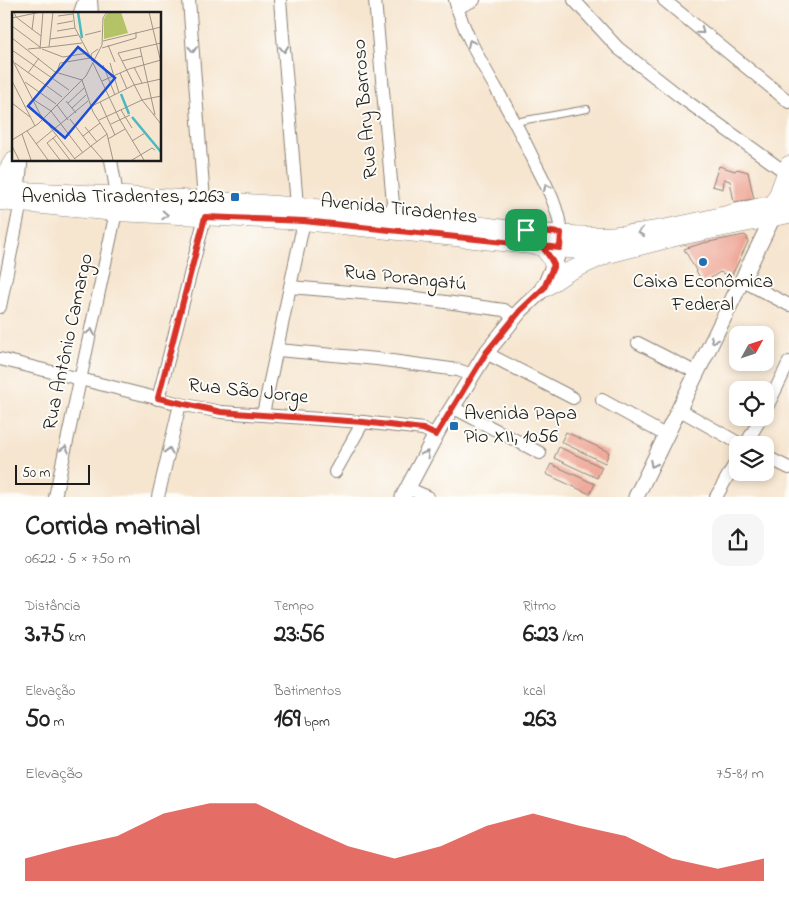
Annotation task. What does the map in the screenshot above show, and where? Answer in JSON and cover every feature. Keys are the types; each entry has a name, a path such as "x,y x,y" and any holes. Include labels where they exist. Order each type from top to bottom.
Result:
{"main road":[{"path":"13,161 4,176 13,194"},
{"path":"781,209 787,168"},
{"name":"Avenida Tiradentes","path":"0,201 13,194 116,204 205,209 300,214 394,215 526,230 612,253 781,209"},
{"name":"Avenida Tiradentes","path":"300,214 542,246 560,240 644,232 781,209"},
{"path":"526,230 542,246 554,265"},
{"path":"544,288 576,268 612,253"}],"street":[{"path":"82,12 86,0"},
{"path":"158,398 205,209 189,0"},
{"path":"264,414 290,287 300,214 280,0"},
{"name":"Rua Ary Barroso","path":"375,0 394,215"},
{"path":"428,497 405,493 452,407 486,353 514,317 544,288 554,265 560,240 556,211 547,186 515,122 473,49 456,4 474,0"},
{"path":"574,0 618,48 685,100 787,168"},
{"path":"664,0 789,102"},
{"path":"0,307 13,194 20,161"},
{"name":"Rua Antônio Camargo","path":"55,497 81,380 116,204 111,161"},
{"path":"636,497 743,281 781,209"},
{"path":"743,281 789,306"},
{"name":"Rua Porangatú","path":"290,287 408,297 504,310 514,317"},
{"path":"638,343 697,373"},
{"path":"278,350 377,359 458,370 472,375"},
{"path":"486,353 573,398"},
{"name":"Rua São Jorge","path":"0,359 180,404 221,412 363,422 423,429 436,435"},
{"path":"774,393 789,362"},
{"path":"602,400 667,436"},
{"path":"158,497 180,404"},
{"path":"452,407 540,453"},
{"path":"680,410 729,437"},
{"path":"335,472 363,422"},
{"path":"774,460 789,468"},
{"path":"716,497 729,474"}],"lane":[{"path":"515,122 587,109"}],"building":[{"path":"719,166 735,171 737,169 748,172 754,199 734,202 730,181 724,179 723,189 712,186"},
{"path":"745,235 748,242 731,277 720,272 703,283 684,249 703,243"},
{"path":"566,432 609,452 605,463 561,442"},
{"path":"559,447 602,467 597,478 554,458"},
{"path":"551,464 595,484 590,494 546,474"}],"place":[{"name":"Avenida Tiradentes, 2263","path":"235,197"},
{"name":"Caixa Econômica Federal","path":"703,262"},
{"name":"Avenida Papa Pio XII, 1056","path":"454,426"}],"route":[{"path":"526,230 542,246 554,265 544,288 503,330 486,353 436,435 423,429 363,422 221,412 158,398 205,217 304,221 542,246 560,248 561,233 526,230"}]}
